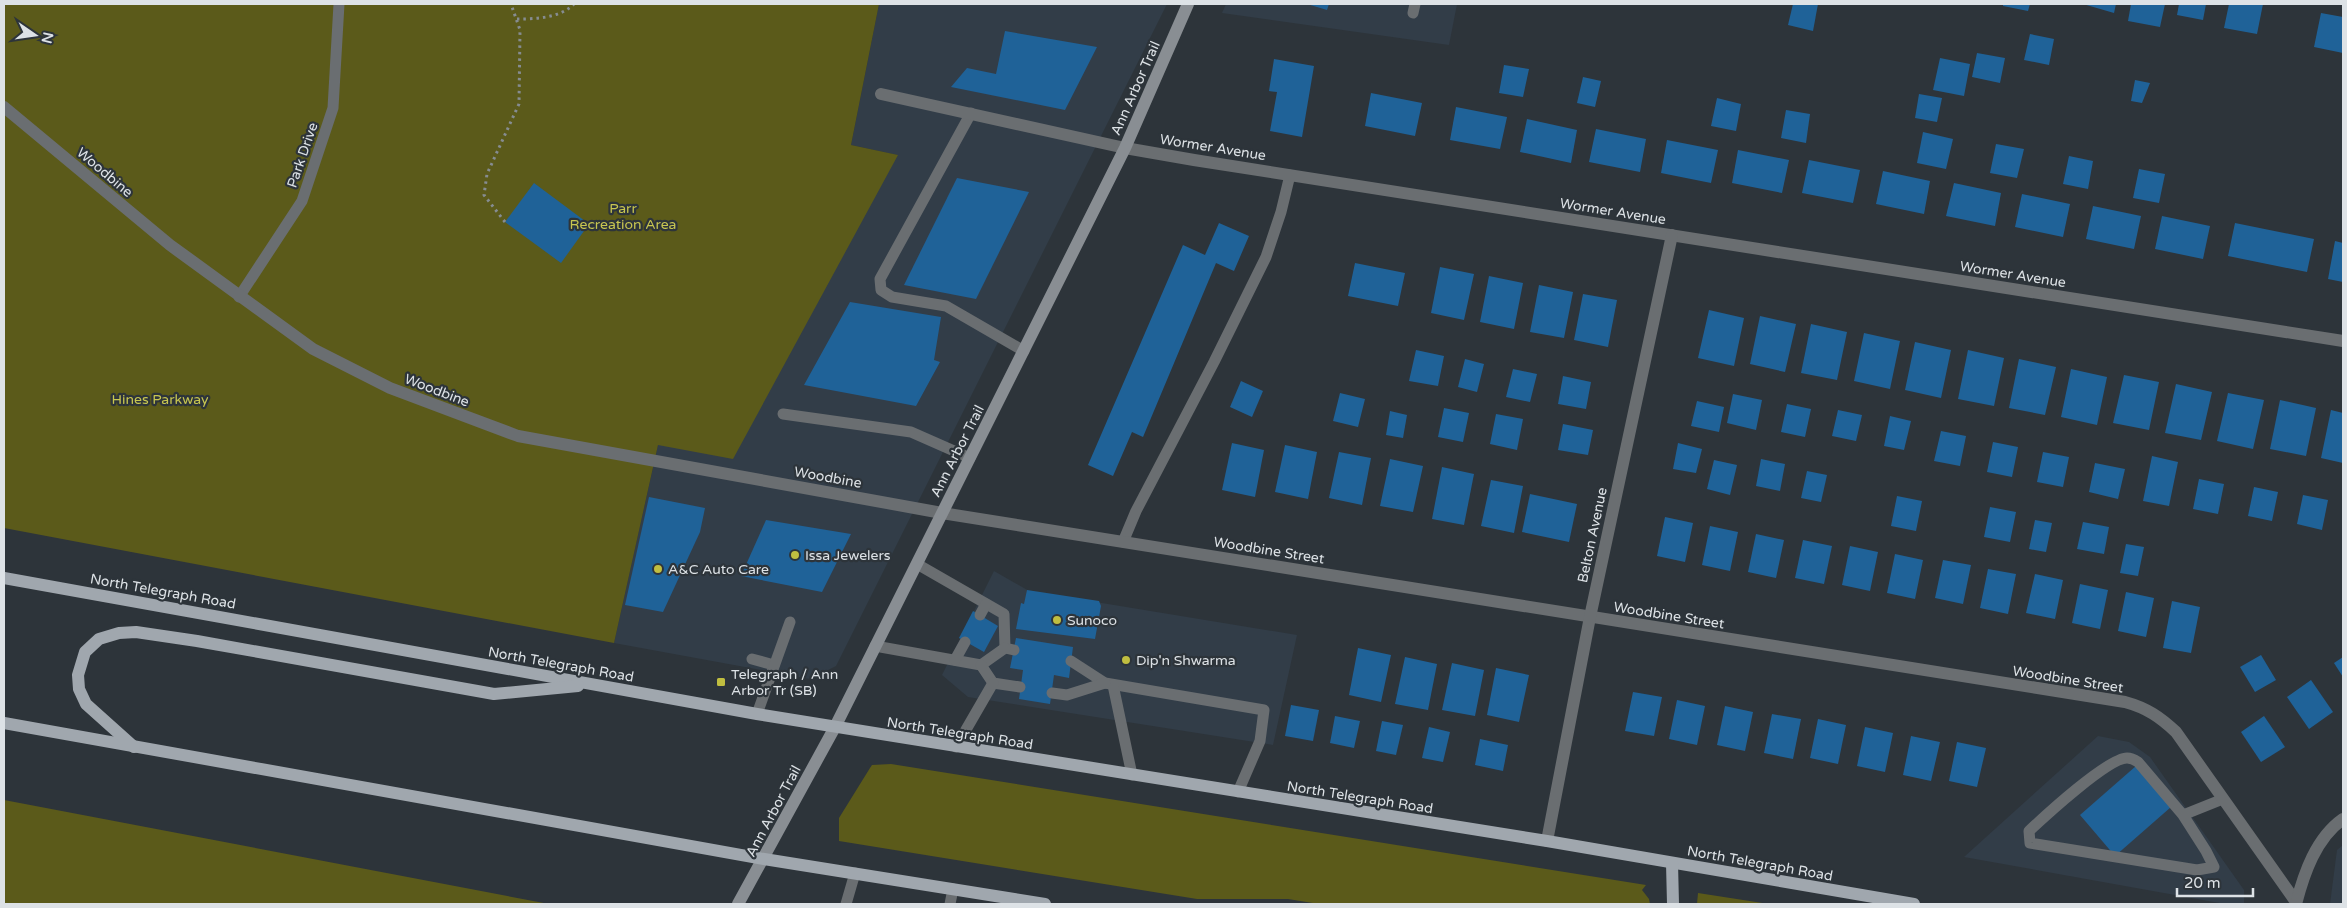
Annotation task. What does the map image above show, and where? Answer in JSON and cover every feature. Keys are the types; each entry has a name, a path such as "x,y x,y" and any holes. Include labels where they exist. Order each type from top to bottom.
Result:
{"main road":[{"name":"North Telegraph Road","path":"4,578 756,714 1546,842 1914,904"},
{"path":"134,747 86,704 79,690 78,675 85,652 99,640 119,633 136,632 197,641 494,694 593,685"},
{"path":"4,723 764,859 1045,904"},
{"path":"1672,863 1673,904"}],"street":[{"name":"Ann Arbor Trail","path":"738,904 835,727 1024,351 1125,148 1188,4"},
{"name":"Wormer Avenue","path":"881,94 1125,148 2343,341"},
{"name":"Woodbine","path":"4,107 170,245 239,297 313,349 390,388 518,436 942,513"},
{"name":"Belton Avenue","path":"1546,842 1590,617 1672,236"},
{"name":"Woodbine Street","path":"942,513 2134,705 2160,716 2176,732 2296,903"},
{"path":"2296,903 2323,837 2343,819"}],"lane":[{"name":"Park Drive","path":"239,297 302,201 333,108 339,4"},
{"path":"971,113 880,279 881,290 892,297 946,306 1024,351"},
{"path":"1123,542 1136,511 1214,362 1266,257 1281,212 1290,175"},
{"path":"783,414 911,432 970,458"},
{"path":"875,646 981,664 1010,649 1004,614 917,564"},
{"path":"980,615 986,604"},
{"path":"756,714 790,622"},
{"path":"955,660 965,642"},
{"path":"752,659 774,665"},
{"path":"1071,660 1109,684 1264,710 1260,741 1238,792"},
{"path":"981,664 993,683 1020,688"},
{"path":"956,747 993,683"},
{"path":"1052,693 1067,695 1109,684"},
{"path":"1109,684 1132,775"},
{"path":"2128,758 2138,762 2183,815 2214,867 2197,870 2030,843 2029,831 2047,814 2114,762 2128,758"},
{"path":"2183,815 2223,799"},
{"path":"846,904 855,874"},
{"path":"950,904 953,889"}],"path":[{"path":"505,222 484,194 487,174 519,104 520,30 511,4"},
{"path":"516,19 537,18 566,12 574,4"}],"shaded area":[{"path":"879,4 1167,4 836,666 810,679 614,643 658,445 897,155 851,145"},
{"path":"1226,4 1457,4 1449,45 1222,13"},
{"path":"994,571 1029,591 1297,635 1273,745 968,697 942,675"},
{"path":"2098,736 2129,742 2150,757 2244,890 2244,904 2225,904 1964,857"},
{"path":"2343,845 2343,904 2330,904 2337,850"}],"green space":[{"path":"4,4 879,4 851,145 898,155 733,459 658,445 614,643 4,528"},
{"path":"891,764 1646,885 1642,890 1649,899 1650,904 1319,904 1288,899 1197,899 839,841 839,818 872,765"},
{"path":"4,800 549,904 4,904"},
{"path":"1698,893 1769,904 1697,904"}],"building":[{"path":"1307,4 1329,4 1327,10"},
{"path":"1793,4 1818,4 1813,31 1788,25"},
{"path":"2003,4 2030,4 2028,11 2003,6"},
{"path":"2083,4 2116,4 2114,13"},
{"path":"2131,4 2165,4 2160,27 2128,21"},
{"path":"2179,4 2206,4 2203,20 2177,15"},
{"path":"2229,4 2263,4 2257,34 2224,28"},
{"path":"2321,13 2343,17 2343,53 2314,47"},
{"path":"1005,31 1097,47 1065,110 951,87 967,68 996,74"},
{"path":"2030,34 2054,39 2049,65 2024,60"},
{"path":"1977,53 2005,58 2000,83 1972,77"},
{"path":"1940,58 1970,64 1964,96 1933,90"},
{"path":"1274,59 1314,66 1302,137 1270,131 1277,92 1269,91"},
{"path":"1504,65 1529,69 1523,97 1499,93"},
{"path":"1583,77 1601,81 1595,107 1577,103"},
{"path":"2135,80 2150,83 2142,103 2131,101"},
{"path":"1371,93 1422,103 1415,136 1365,126"},
{"path":"1919,94 1942,98 1937,122 1915,118"},
{"path":"1717,98 1741,104 1736,131 1711,126"},
{"path":"1456,107 1507,117 1500,149 1450,140"},
{"path":"1786,110 1810,114 1806,143 1781,138"},
{"path":"1527,119 1577,130 1571,163 1520,152"},
{"path":"1596,129 1646,139 1640,172 1589,162"},
{"path":"1923,132 1953,139 1946,169 1917,163"},
{"path":"1667,140 1718,150 1711,183 1661,173"},
{"path":"1996,144 2024,149 2017,178 1990,173"},
{"path":"1738,150 1789,160 1782,193 1732,183"},
{"path":"2069,156 2093,161 2088,189 2063,184"},
{"path":"1809,160 1860,170 1853,203 1802,193"},
{"path":"2139,169 2165,174 2159,203 2133,198"},
{"path":"1883,171 1930,181 1924,214 1876,204"},
{"path":"957,178 1029,192 976,299 904,285"},
{"path":"534,183 589,224 561,263 505,222"},
{"path":"1954,183 2001,193 1995,226 1946,216"},
{"path":"2022,194 2070,204 2063,237 2015,227"},
{"path":"2093,206 2141,216 2134,249 2086,239"},
{"path":"2162,216 2210,226 2203,259 2155,249"},
{"path":"1219,223 1249,236 1234,271 1216,263 1143,437 1132,432 1113,476 1088,465 1183,245 1205,255"},
{"path":"2235,223 2314,239 2307,272 2228,256"},
{"path":"2335,241 2343,243 2343,282 2328,279"},
{"path":"1355,263 1405,273 1398,306 1348,296"},
{"path":"1440,267 1474,274 1464,320 1431,313"},
{"path":"1489,276 1523,283 1514,329 1480,322"},
{"path":"1539,285 1573,292 1564,338 1530,332"},
{"path":"1583,294 1617,300 1608,347 1574,340"},
{"path":"850,302 941,317 934,360 940,362 916,406 804,385"},
{"path":"1709,310 1744,318 1734,366 1698,358"},
{"path":"1760,316 1796,324 1785,372 1750,364"},
{"path":"1811,324 1847,332 1837,380 1801,373"},
{"path":"1864,333 1900,341 1890,389 1854,381"},
{"path":"1915,342 1951,350 1941,398 1905,390"},
{"path":"1416,350 1444,356 1438,386 1409,381"},
{"path":"1968,350 2004,358 1994,406 1958,399"},
{"path":"1465,359 1484,364 1477,392 1458,387"},
{"path":"2019,359 2056,367 2045,415 2009,408"},
{"path":"1513,369 1537,374 1530,402 1506,397"},
{"path":"2071,369 2107,377 2097,425 2061,417"},
{"path":"2124,375 2159,382 2149,430 2113,423"},
{"path":"1563,376 1591,382 1586,409 1558,404"},
{"path":"1241,381 1263,391 1252,417 1230,407"},
{"path":"2176,384 2212,392 2201,440 2165,433"},
{"path":"1340,393 1365,399 1358,427 1333,421"},
{"path":"2228,393 2264,400 2253,449 2217,441"},
{"path":"1733,394 1762,400 1756,430 1727,423"},
{"path":"2280,400 2316,408 2306,456 2270,449"},
{"path":"1697,401 1724,407 1719,432 1691,426"},
{"path":"1787,404 1811,409 1805,437 1781,432"},
{"path":"1444,408 1469,413 1463,442 1438,437"},
{"path":"1838,410 1862,415 1856,441 1832,436"},
{"path":"2331,410 2343,413 2343,463 2321,458"},
{"path":"1390,411 1407,415 1403,438 1386,435"},
{"path":"1496,414 1523,419 1517,450 1490,444"},
{"path":"1890,416 1911,421 1904,450 1884,446"},
{"path":"1563,424 1593,430 1588,455 1558,450"},
{"path":"1941,431 1966,436 1960,466 1934,461"},
{"path":"1993,442 2018,447 2012,477 1987,472"},
{"path":"1232,443 1264,450 1255,497 1222,490"},
{"path":"1678,443 1702,449 1696,473 1673,469"},
{"path":"1285,445 1317,452 1308,499 1275,492"},
{"path":"1339,452 1371,458 1362,505 1329,498"},
{"path":"2043,452 2069,457 2063,487 2037,482"},
{"path":"2152,456 2178,462 2169,506 2143,501"},
{"path":"1390,459 1423,466 1413,512 1380,506"},
{"path":"1761,459 1785,464 1780,491 1756,486"},
{"path":"1714,460 1737,465 1730,495 1707,489"},
{"path":"2095,463 2125,469 2118,499 2089,492"},
{"path":"1442,467 1474,474 1464,525 1432,519"},
{"path":"1807,471 1827,475 1821,502 1801,498"},
{"path":"2199,479 2224,484 2218,514 2193,509"},
{"path":"1491,480 1523,486 1514,533 1481,526"},
{"path":"2254,487 2278,492 2272,521 2248,516"},
{"path":"1530,494 1577,504 1569,542 1522,532"},
{"path":"2303,495 2328,500 2322,530 2297,524"},
{"path":"1897,496 1922,501 1916,531 1891,526"},
{"name":"A&C Auto Care","path":"649,497 705,508 700,532 663,612 625,605"},
{"path":"1990,507 2016,512 2010,542 1984,537"},
{"path":"1665,517 1693,523 1685,562 1657,556"},
{"name":"Issa Jewelers","path":"766,520 851,534 822,592 741,576"},
{"path":"2035,520 2052,523 2046,552 2029,549"},
{"path":"2083,522 2109,527 2104,554 2077,549"},
{"path":"1710,526 1738,532 1730,571 1702,565"},
{"path":"1756,534 1784,540 1776,578 1748,572"},
{"path":"1803,540 1832,546 1824,584 1795,578"},
{"path":"2126,544 2144,547 2138,576 2120,573"},
{"path":"1850,546 1878,552 1870,591 1842,585"},
{"path":"1895,554 1923,560 1915,599 1887,593"},
{"path":"1943,560 1971,565 1963,604 1935,598"},
{"path":"1988,569 2016,574 2008,614 1980,608"},
{"path":"2035,574 2063,580 2055,619 2026,613"},
{"path":"2080,584 2108,590 2100,629 2072,623"},
{"path":"1027,590 1099,601 1101,606 1095,639 1016,629 1021,603 1024,604"},
{"path":"2126,592 2154,598 2146,637 2118,631"},
{"path":"2172,601 2200,607 2191,653 2163,648"},
{"path":"973,611 998,626 984,652 959,638"},
{"path":"1016,638 1073,647 1069,678 1054,675 1050,704 1019,699 1023,670 1010,668"},
{"path":"1358,648 1391,655 1381,702 1349,695"},
{"path":"2261,655 2276,680 2255,692 2240,667"},
{"path":"1405,657 1437,664 1428,710 1395,704"},
{"path":"2343,657 2343,677 2334,663"},
{"path":"1452,663 1484,670 1475,716 1442,710"},
{"path":"1496,668 1529,675 1519,722 1487,715"},
{"path":"2311,680 2333,712 2309,729 2287,697"},
{"path":"1633,692 1662,697 1654,736 1625,731"},
{"path":"1677,700 1705,706 1697,745 1669,739"},
{"path":"1291,705 1319,710 1313,741 1285,736"},
{"path":"1725,706 1753,712 1745,751 1717,745"},
{"path":"1772,714 1801,719 1793,759 1764,753"},
{"path":"1335,716 1360,721 1354,748 1330,743"},
{"path":"2264,716 2285,747 2261,762 2241,732"},
{"path":"1818,719 1846,725 1838,764 1810,758"},
{"path":"1382,721 1403,725 1396,755 1376,751"},
{"path":"1429,727 1450,732 1443,762 1422,758"},
{"path":"1865,727 1893,733 1885,772 1857,766"},
{"path":"1911,736 1940,742 1931,781 1903,775"},
{"path":"1480,739 1508,745 1503,771 1475,765"},
{"path":"1957,742 1986,748 1977,787 1949,781"},
{"path":"2136,766 2171,807 2115,856 2080,815"}],"place":[{"name":"Issa Jewelers","path":"795,555"},
{"name":"A&C Auto Care","path":"658,569"},
{"name":"Sunoco","path":"1057,620"},
{"name":"Dip'n Shwarma","path":"1126,660"},
{"name":"Telegraph / Ann Arbor Tr (SB)","path":"721,682"}],"park label":[{"name":"Parr Recreation Area","path":"623,216"},
{"name":"Hines Parkway","path":"160,399"}]}
